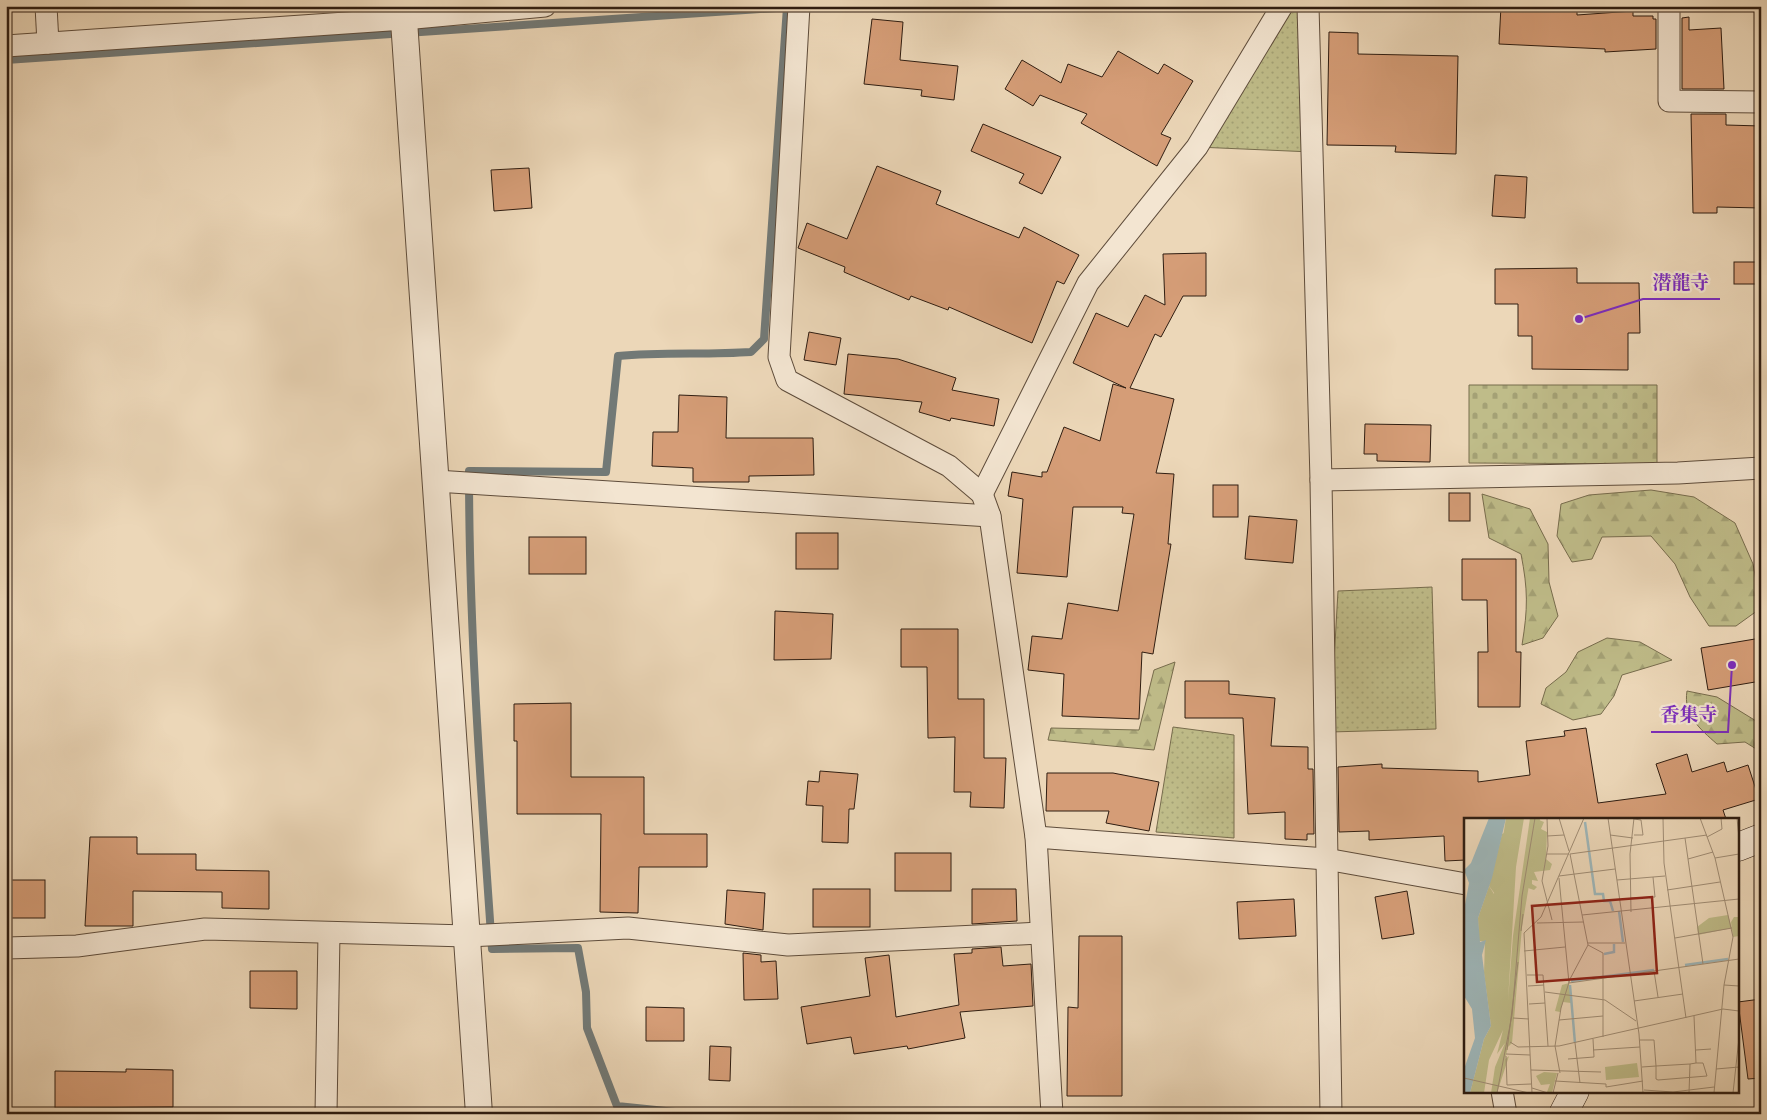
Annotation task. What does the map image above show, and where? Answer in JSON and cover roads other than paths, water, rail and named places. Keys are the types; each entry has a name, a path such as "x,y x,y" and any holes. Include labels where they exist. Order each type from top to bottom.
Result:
{"main road":[{"path":"1740,846 1761,838"},
{"path":"1563,1114 1574,1092"}],"street":[{"path":"46,6 48,43"},
{"path":"6,46 403,13 545,6"},
{"path":"799,6 779,357 787,380 949,466 982,494 990,516 1036,838 1040,933 1052,1114"},
{"path":"982,494 1088,284 1197,147 1282,6"},
{"path":"1308,6 1320,480 1331,1114"},
{"path":"1669,6 1669,101 1761,102"},
{"path":"403,13 479,1114"},
{"path":"1320,480 1678,472 1761,468"},
{"path":"436,481 990,516"},
{"path":"1036,838 1326,860 1464,884"},
{"path":"6,948 77,946 205,929 467,936 628,928 788,945 1040,933"},
{"path":"326,1114 329,933"},
{"path":"1502,1092 1506,1114"}],"waterway":[{"path":"695,1114 617,1106 587,1028 586,992 578,948 492,949 473,651 469,471 606,472 618,356 751,352 764,339 787,7"},
{"path":"6,60 790,7"}],"place":[{"name":"潜龍寺","path":"1579,319"},
{"name":"香集寺","path":"1732,665"}]}
